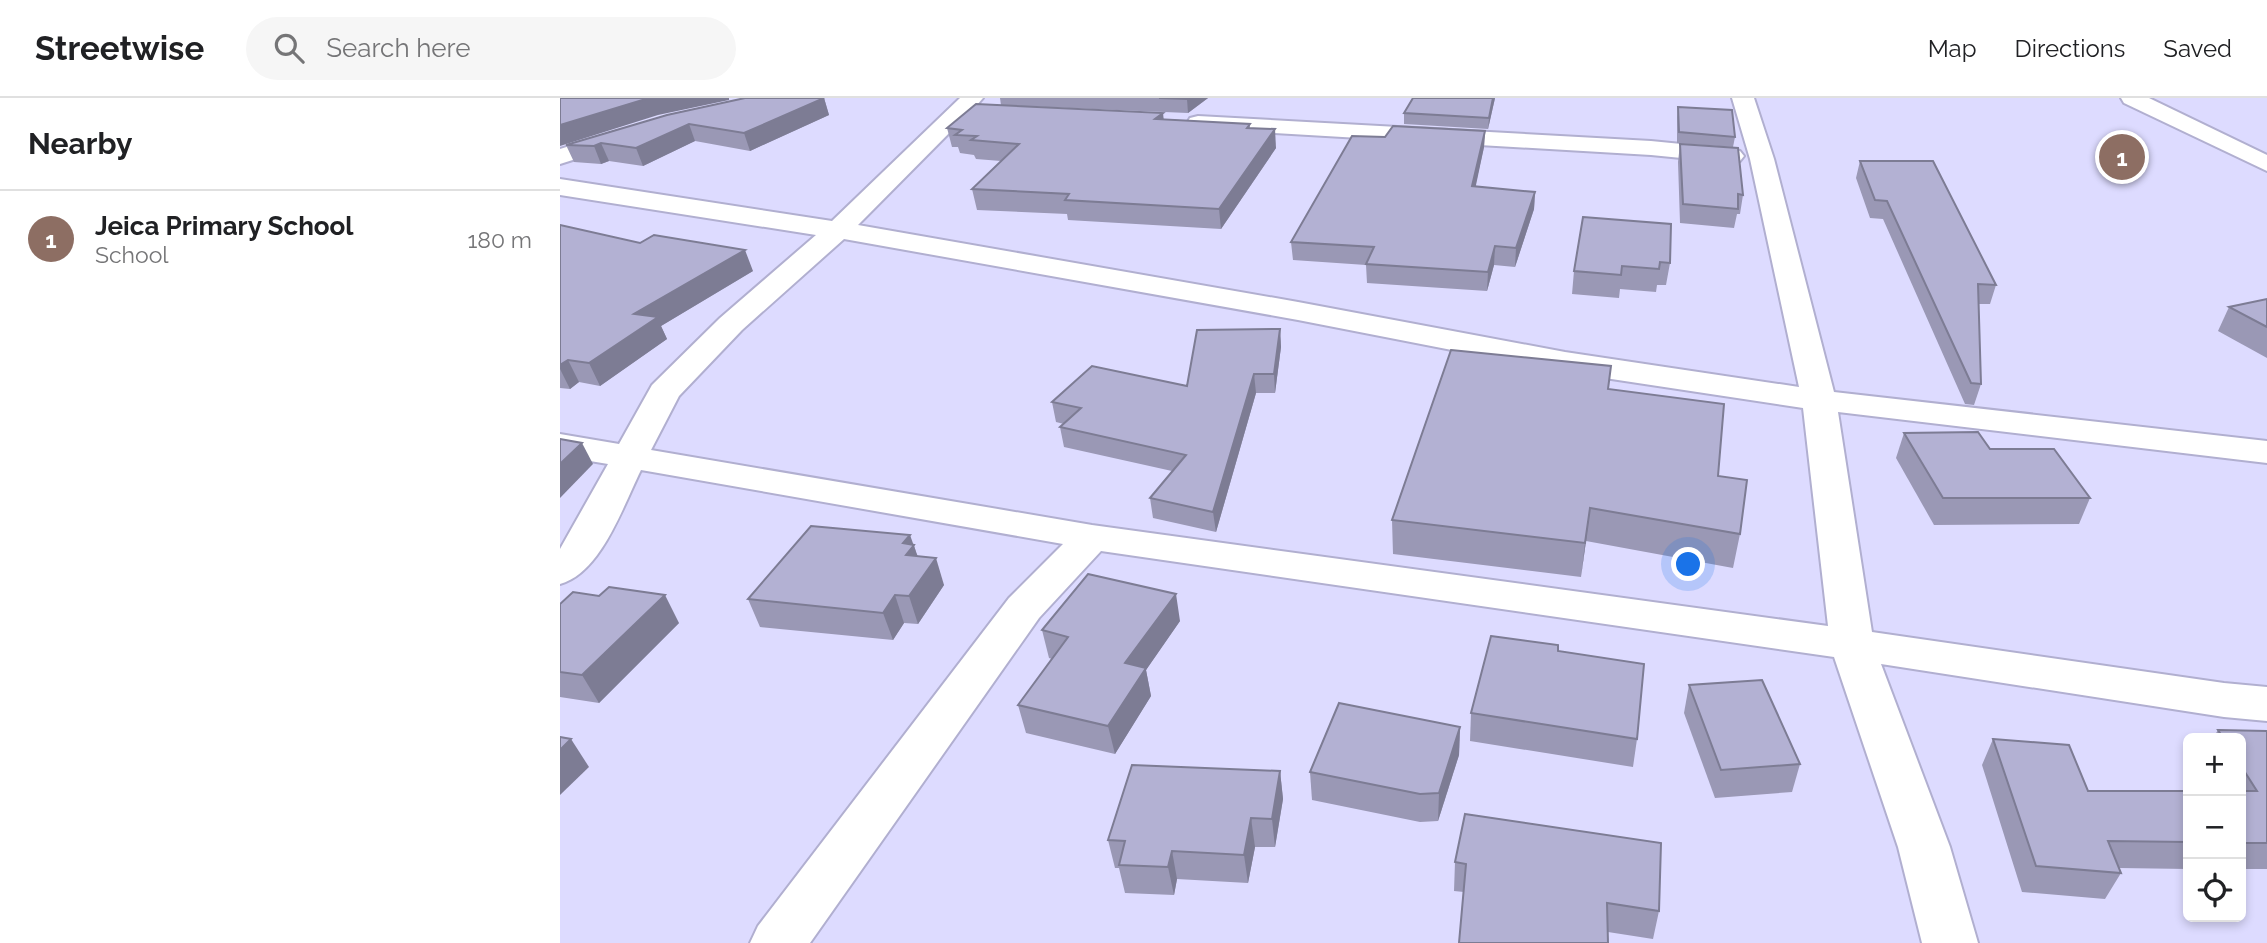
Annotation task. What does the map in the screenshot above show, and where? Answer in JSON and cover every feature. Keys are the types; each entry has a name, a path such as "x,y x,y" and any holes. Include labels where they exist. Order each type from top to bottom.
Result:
{"street":[{"path":"1743,98 1762,159 1819,400 1852,644 1924,846 1951,943"},
{"path":"2132,98 2267,164"},
{"path":"560,571 579,554 664,392 731,324 838,230 965,105 1040,116"},
{"path":"1177,122 1651,148 1762,159"},
{"path":"560,156 641,131"},
{"path":"560,187 838,230 1298,311 1565,362 1819,400 2267,452"},
{"path":"560,445 1092,537 1852,644 2224,701 2267,704"},
{"path":"778,943 1024,608 1092,537"}],"building":[{"path":"560,98 649,98 560,125"},
{"path":"745,98 824,98 744,133 689,124 636,148 601,143 594,146 566,145 667,115"},
{"path":"1413,98 1493,98 1489,118 1404,113"},
{"path":"976,104 1163,113 1155,119 1250,124 1247,128 1275,129 1219,209 1065,200 1069,194 972,189 1019,144 971,140 977,136 955,135 962,130 947,128"},
{"path":"1678,107 1732,110 1735,137 1679,132"},
{"path":"1393,126 1485,131 1472,186 1535,192 1516,248 1495,246 1488,272 1366,264 1374,247 1291,242 1352,136 1385,137"},
{"path":"1680,144 1738,148 1743,195 1738,194 1738,209 1683,204"},
{"path":"1860,161 1933,161 1996,285 1978,284 1981,384 1971,383 1887,201 1875,200"},
{"path":"1583,217 1671,224 1670,263 1660,262 1659,269 1622,266 1621,275 1574,271"},
{"path":"560,225 640,243 654,235 745,250 634,314 658,317 589,363 568,360 560,365"},
{"path":"2267,299 2267,327 2229,307"},
{"path":"1280,329 1274,374 1254,374 1213,512 1150,498 1186,455 1060,427 1081,408 1052,402 1092,366 1187,386 1197,330"},
{"path":"1451,350 1611,366 1608,389 1724,404 1718,476 1747,480 1740,534 1590,508 1585,543 1392,520"},
{"path":"1978,432 1990,449 2054,449 2090,498 1943,498 1904,433"},
{"path":"560,439 582,443 560,464"},
{"path":"811,526 910,535 903,543 914,545 906,555 936,558 909,596 895,595 883,613 748,599"},
{"path":"1088,574 1176,594 1125,663 1146,668 1108,726 1018,705 1068,637 1042,630"},
{"path":"609,587 665,595 582,675 560,672 560,604 573,592 599,596"},
{"path":"1491,636 1558,645 1558,651 1644,664 1637,739 1471,713"},
{"path":"1762,680 1800,764 1721,770 1689,685"},
{"path":"1339,703 1460,727 1439,793 1420,794 1310,772"},
{"path":"2218,730 2267,731 2267,843 2246,843 2246,791 2257,791 2246,774 2246,733 2220,733"},
{"path":"560,737 571,739 560,750"},
{"path":"1993,739 2069,745 2088,791 2183,791 2183,842 2108,841 2121,873 2036,866"},
{"path":"1132,765 1280,771 1272,819 1251,818 1244,855 1172,851 1168,867 1119,865 1125,841 1108,840"},
{"path":"1465,814 1661,843 1659,911 1607,903 1608,943 1459,943 1466,864 1455,862"}],"place":[{"name":"Jeica Primary School","path":"2122,157"}]}
